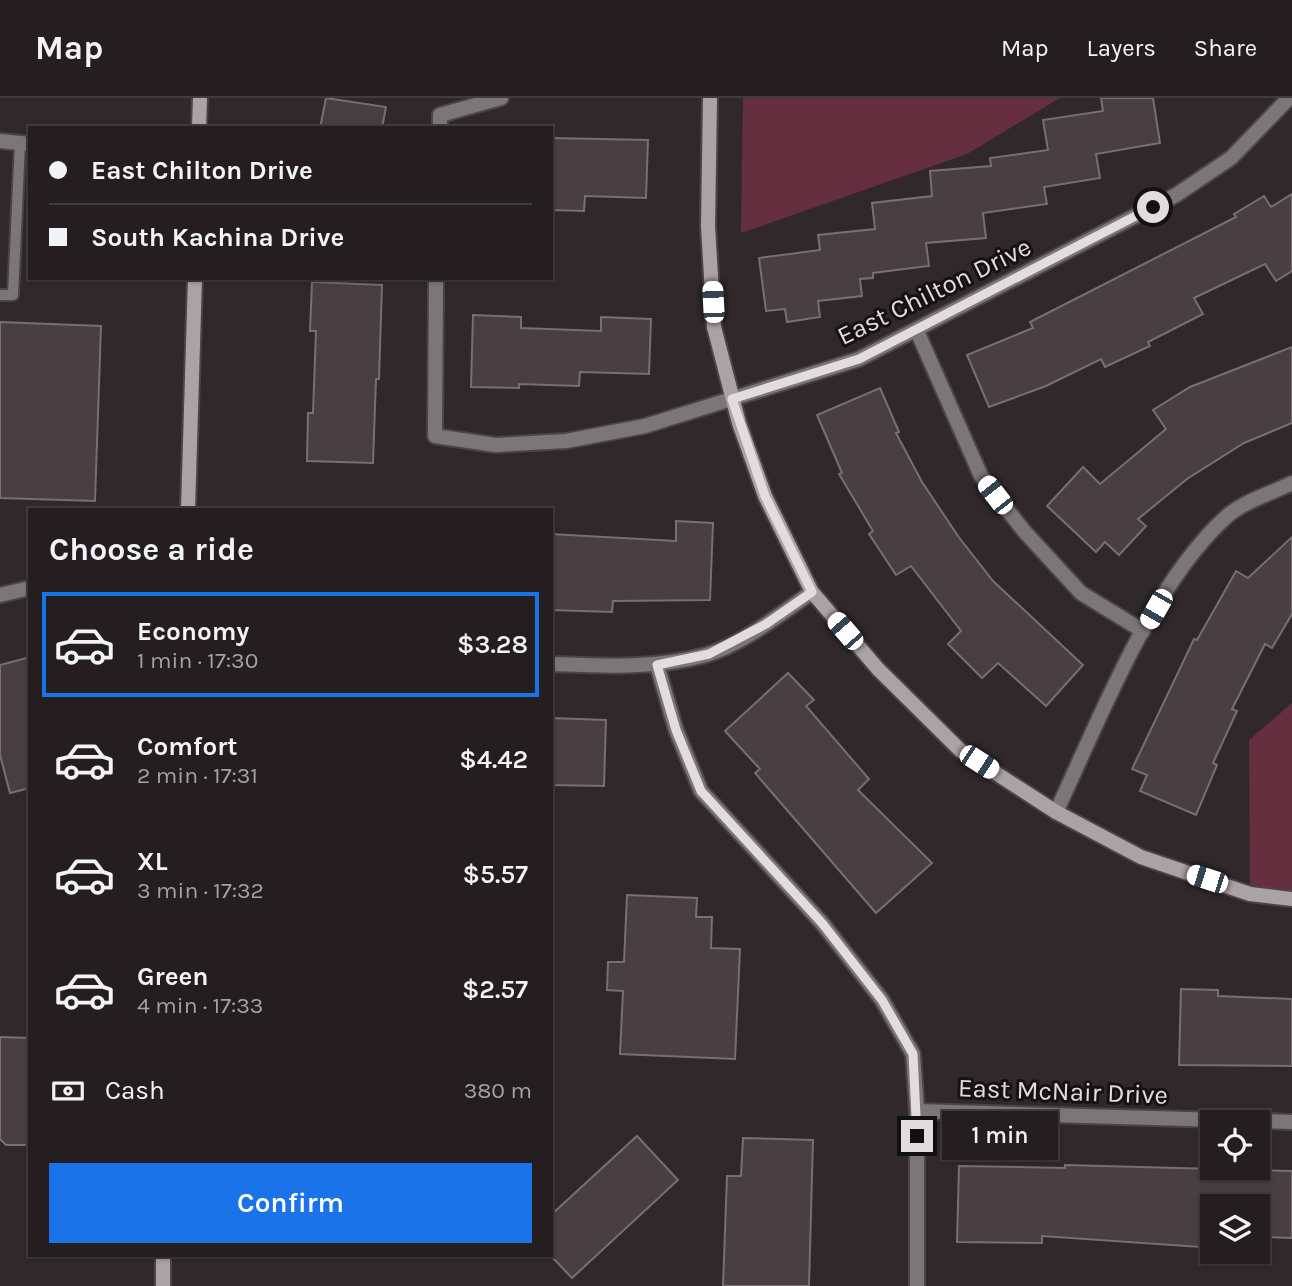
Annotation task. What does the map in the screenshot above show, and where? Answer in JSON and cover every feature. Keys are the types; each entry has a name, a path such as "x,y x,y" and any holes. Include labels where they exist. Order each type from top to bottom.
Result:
{"street":[{"path":"199,126 200,98"},
{"path":"440,122 501,98"},
{"path":"710,98 708,226 714,327 732,399 765,496 812,592 878,669 960,750 1056,812 1141,857 1250,894 1292,899"},
{"name":"East Chilton Drive","path":"436,280 435,436 495,445 566,441 645,426 859,359 917,331 1176,195 1231,158 1287,100"},
{"path":"0,141 25,143"},
{"path":"188,508 195,280"},
{"path":"917,331 981,476 1024,531 1081,593 1143,631"},
{"path":"1056,812 1143,631 1181,564 1228,515 1292,483"},
{"path":"0,595 28,588"},
{"path":"553,664 657,665 709,654 766,624 812,592"},
{"path":"657,665 676,730 701,791 822,923 882,1000 913,1054 917,1111 917,1286"},
{"name":"East McNair Drive","path":"917,1111 1292,1122"},
{"path":"163,1257 163,1286"}],"lane":[{"path":"0,295 13,295 25,143"}],"shaded area":[{"path":"743,98 1060,98 967,154 741,233"},
{"path":"1292,703 1292,899 1250,894 1249,740"}],"building":[{"path":"326,98 386,107 382,126 320,126"},
{"path":"1101,98 1153,98 1160,143 1096,154 1100,178 1044,187 1047,204 983,213 986,238 926,243 929,266 873,273 873,278 860,279 862,296 818,301 820,317 787,322 785,309 766,311 759,258 820,250 818,235 875,229 872,203 932,196 930,171 991,166 990,158 1048,150 1043,120 1103,111"},
{"path":"553,138 648,140 646,198 585,196 584,211 553,210"},
{"path":"1292,194 1292,271 1276,281 1265,264 1194,298 1203,314 1148,342 1150,346 1105,367 1101,359 1046,386 989,407 967,355 1033,328 1030,322 1236,217 1234,214 1264,196 1271,207"},
{"path":"312,282 382,285 373,463 307,461 308,413 313,413 316,331 310,331"},
{"path":"473,315 521,317 521,328 601,331 601,317 651,319 649,374 580,372 579,386 519,384 519,388 471,387"},
{"path":"0,322 101,326 95,501 0,498"},
{"path":"1292,347 1292,423 1244,443 1187,479 1138,519 1146,526 1119,555 1105,542 1096,552 1047,506 1083,467 1100,484 1166,429 1153,410 1190,387"},
{"path":"880,388 899,432 896,433 922,482 958,536 993,581 1083,665 1046,706 998,663 982,678 948,644 961,631 911,566 896,575 869,534 873,531 839,474 842,473 817,415"},
{"path":"676,521 713,523 710,600 613,601 612,612 553,610 553,534 676,541"},
{"path":"1292,537 1292,614 1272,648 1265,644 1232,709 1237,711 1213,763 1217,765 1196,815 1140,791 1147,775 1132,769 1194,639 1197,640 1236,571 1248,578"},
{"path":"28,658 28,788 10,793 0,755 0,665"},
{"path":"788,673 814,700 806,706 869,779 858,790 932,863 876,913 755,773 760,769 725,731"},
{"path":"553,718 606,720 604,786 553,785"},
{"path":"627,895 697,898 696,917 712,917 711,948 740,949 735,1059 620,1054 623,991 607,990 608,962 624,962"},
{"path":"1181,989 1218,990 1218,996 1292,999 1292,1066 1179,1065"},
{"path":"0,1037 28,1038 28,1145 6,1145 0,1139"},
{"path":"637,1136 678,1180 572,1278 552,1257 553,1213"},
{"path":"743,1138 813,1140 809,1286 723,1286 727,1176 741,1176"},
{"path":"1065,1165 1200,1169 1200,1180 1270,1180 1270,1170 1292,1171 1292,1238 1270,1237 1270,1194 1200,1194 1200,1247 1042,1236 1042,1243 957,1242 959,1166 1065,1168"}],"route":[{"path":"917,1136 913,1054 882,1000 822,923 701,791 676,730 657,665 709,654 766,624 812,592 765,496 732,399 859,359 1153,207"}]}
